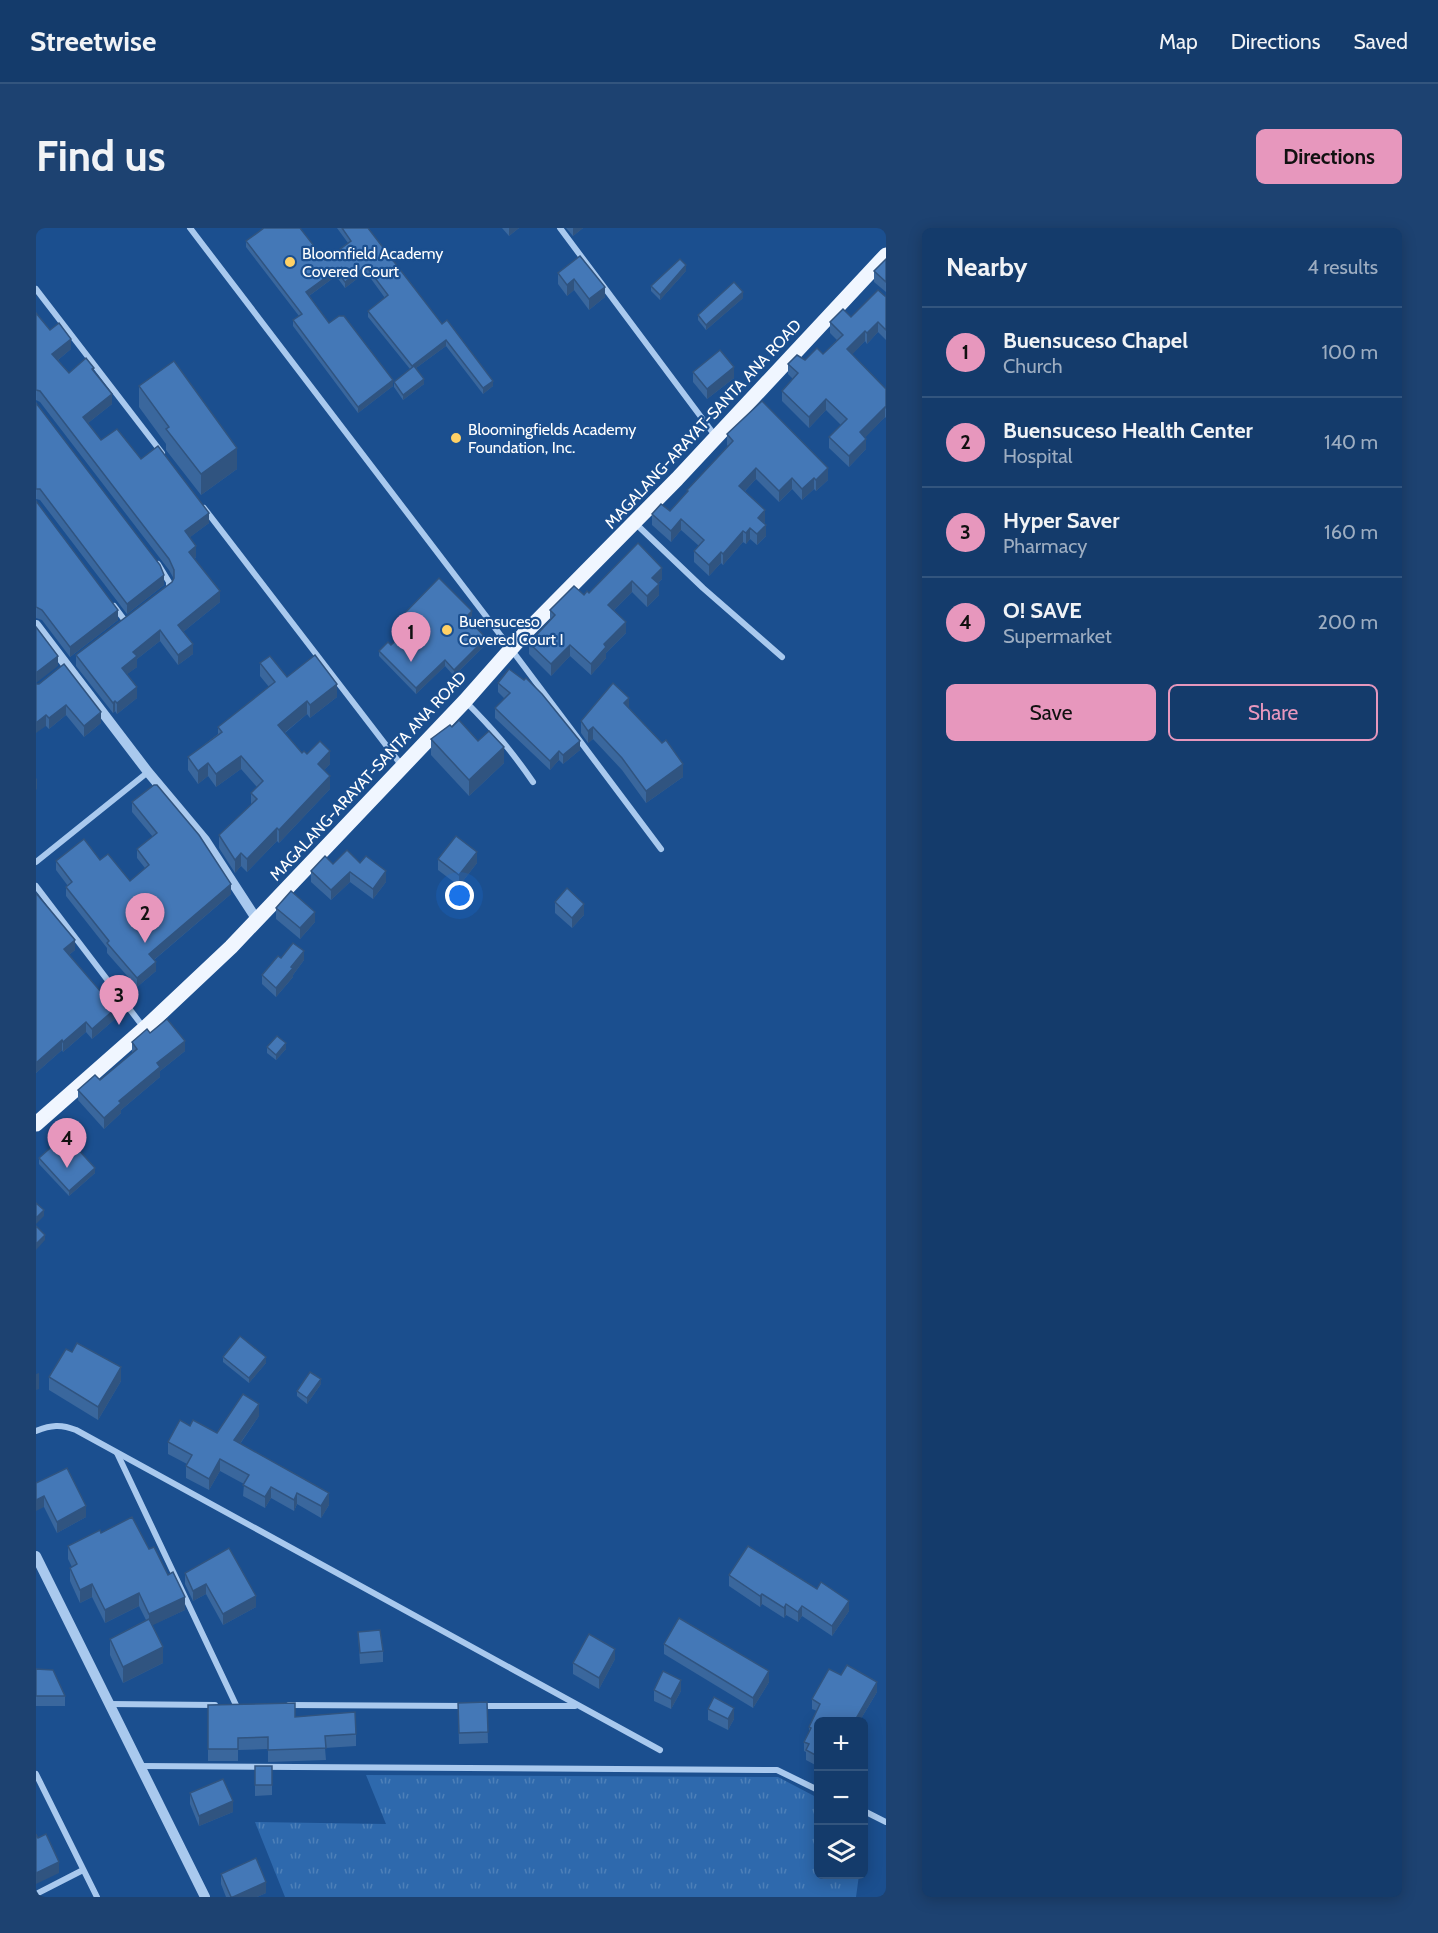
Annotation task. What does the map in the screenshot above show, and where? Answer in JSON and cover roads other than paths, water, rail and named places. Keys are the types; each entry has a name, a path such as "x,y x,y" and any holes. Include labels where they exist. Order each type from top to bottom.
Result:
{"main road":[{"name":"MAGALANG-ARAYAT-SANTA ANA ROAD","path":"36,1124 145,1028 231,947 465,701 511,649 716,438 886,255"}],"street":[{"path":"190,228 661,849"},
{"path":"560,228 716,438"},
{"path":"36,289 165,457"},
{"path":"201,504 402,766"},
{"path":"635,522 703,588 782,657"},
{"path":"151,555 170,582 169,588 161,594"},
{"path":"112,603 128,620 117,628"},
{"path":"36,626 148,772 205,840 257,920"},
{"path":"465,701 496,731 532,782"},
{"path":"36,862 148,772"},
{"path":"36,886 145,1028"},
{"path":"36,1431 47,1426 67,1426 660,1750"},
{"path":"117,1453 236,1705"},
{"path":"36,1556 205,1897"},
{"path":"108,1704 248,1705"},
{"path":"282,1705 578,1706"},
{"path":"140,1766 777,1770 814,1788"},
{"path":"36,1774 38,1783 97,1897"},
{"path":"868,1813 886,1822"},
{"path":"36,1894 83,1870"}],"place":[{"name":"Bloomfield Academy Covered Court","path":"290,262"},
{"name":"Bloomingfields Academy Foundation, Inc.","path":"456,438"},
{"name":"Buensuceso Covered Court I","path":"447,630"},
{"name":"Buensuceso Chapel","path":"411,662"},
{"name":"Buensuceso Health Center","path":"145,943"},
{"name":"Hyper Saver","path":"119,1025"},
{"name":"O! SAVE","path":"67,1168"}]}
